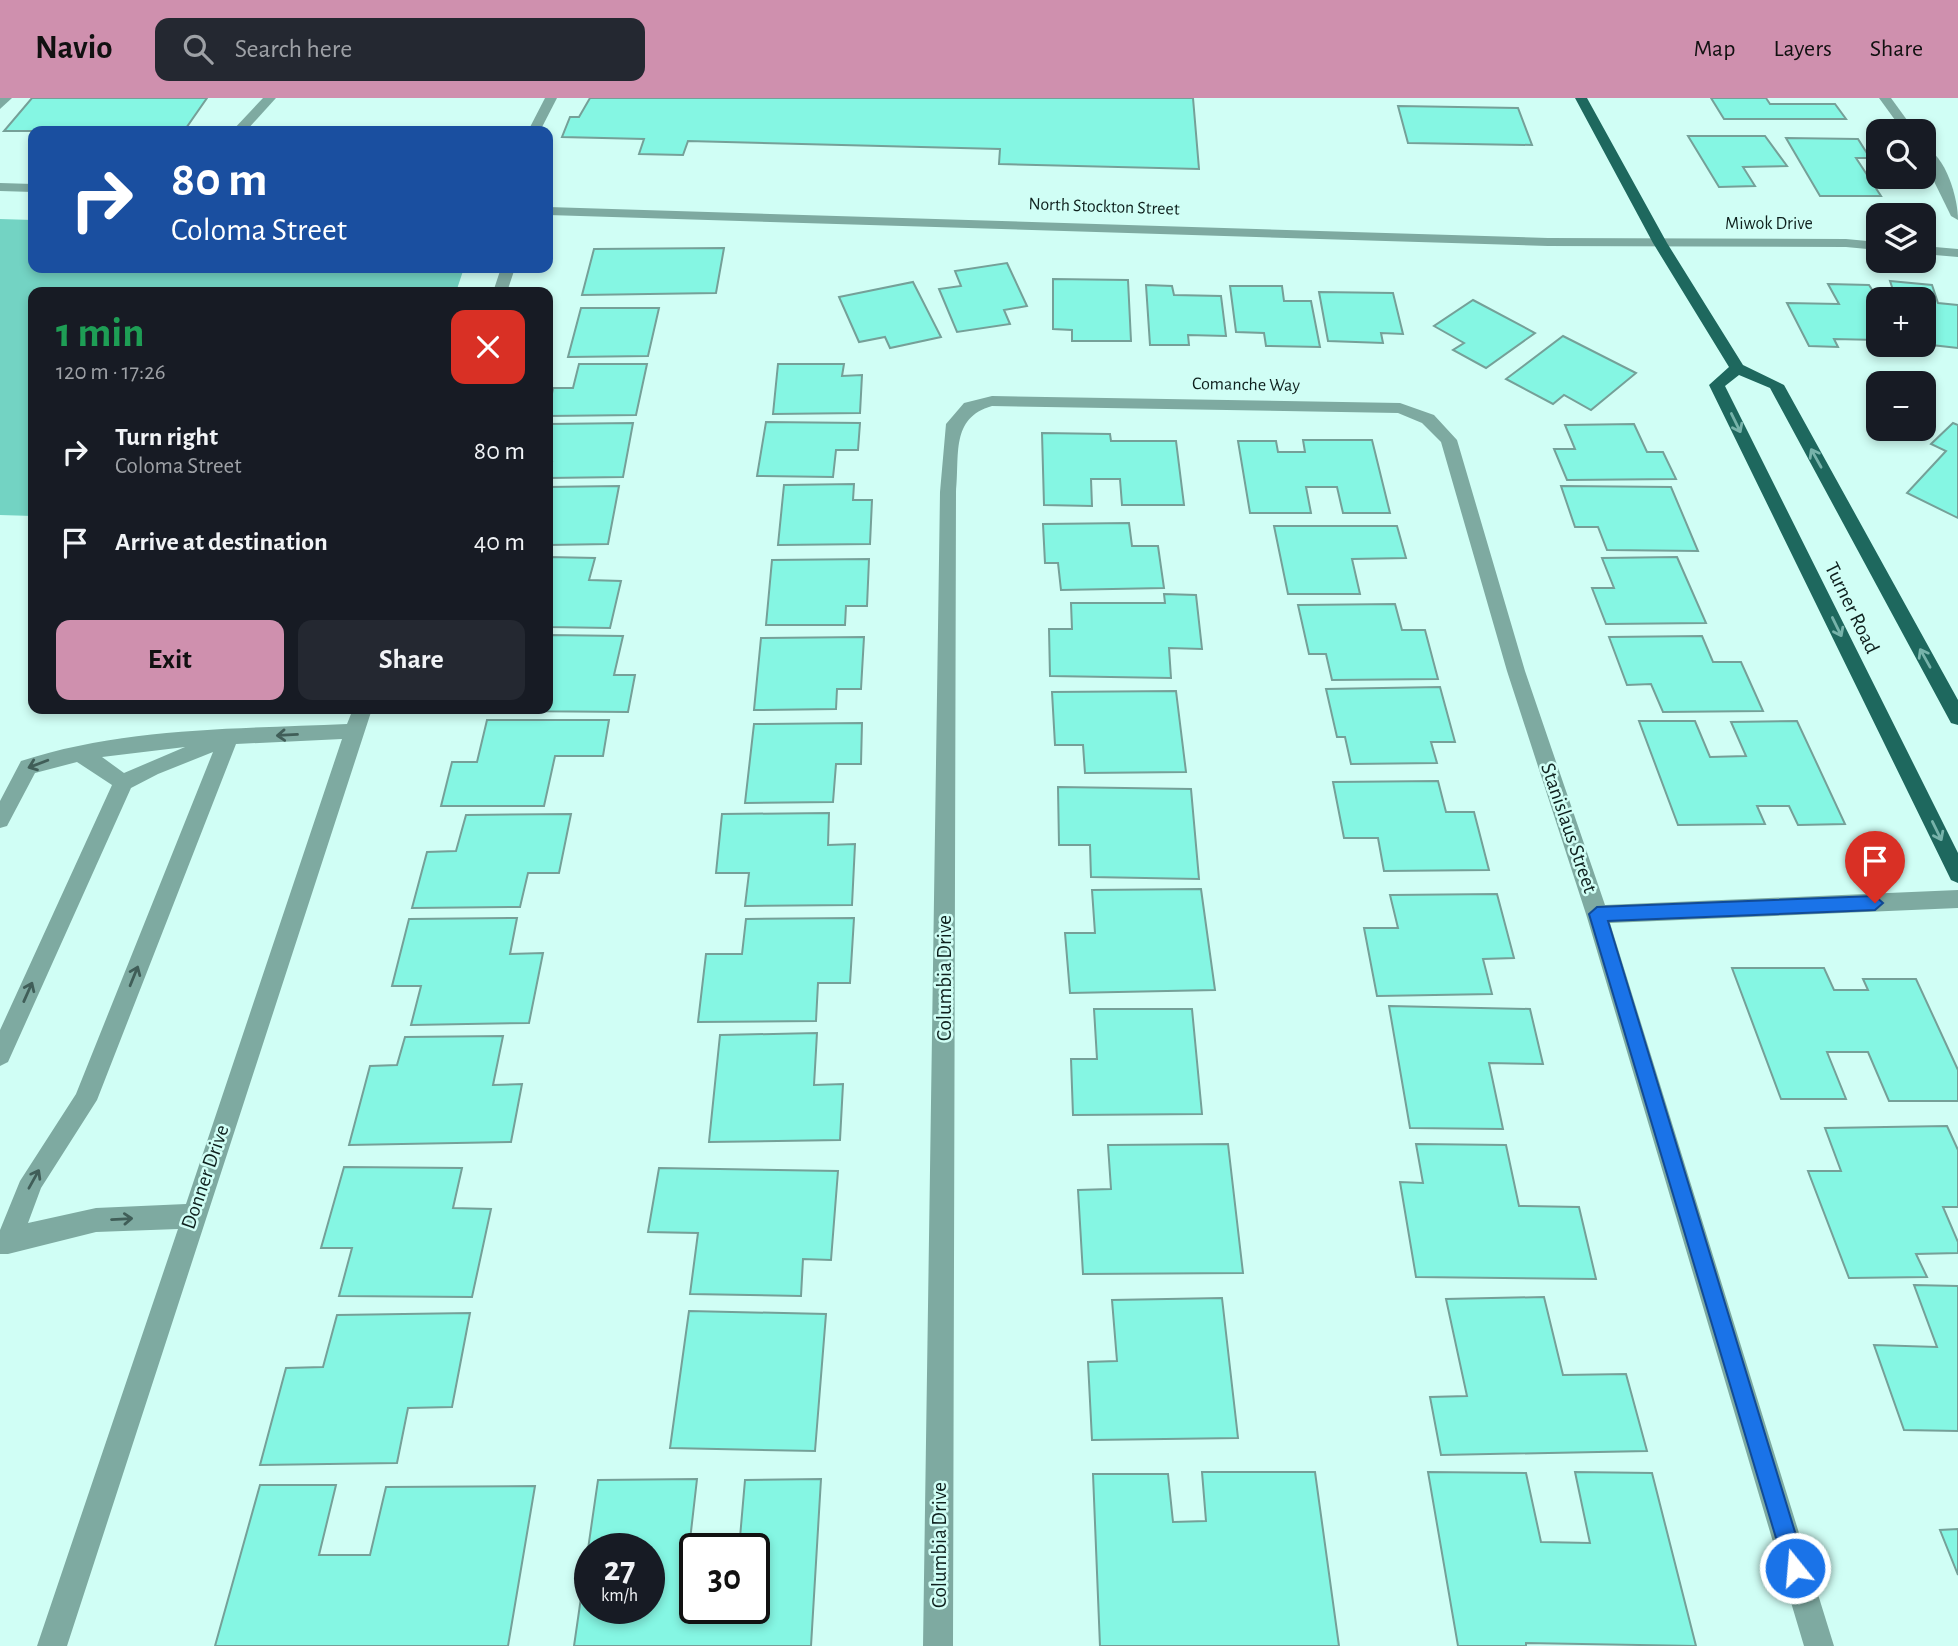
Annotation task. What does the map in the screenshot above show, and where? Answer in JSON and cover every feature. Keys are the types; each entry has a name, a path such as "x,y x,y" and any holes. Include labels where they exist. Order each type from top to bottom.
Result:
{"main road":[{"path":"1581,98 1660,243 1737,368"},
{"name":"Turner Road","path":"1958,718 1776,385 1737,368 1717,385 1958,874"}],"street":[{"path":"0,106 6,98"},
{"path":"244,126 270,98"},
{"path":"537,126 551,98"},
{"path":"1885,98 1900,119"},
{"path":"1936,168 1958,216"},
{"path":"0,187 28,188"},
{"name":"North Stockton Street","path":"553,211 1660,243"},
{"name":"Miwok Drive","path":"1660,243 1866,246"},
{"path":"1936,251 1958,253"},
{"name":"Columbia Drive","path":"938,1646 948,492 954,424 970,407 992,401 1060,401"},
{"name":"Comanche Way","path":"1060,401 1400,408 1428,419"},
{"name":"Stanislaus Street","path":"1428,419 1449,440 1516,671 1597,914 1819,1646"},
{"path":"0,820 28,767 75,752 127,744 228,738 359,720"},
{"name":"Donner Drive","path":"52,1646 192,1216 359,720"},
{"path":"0,1055 123,783 151,768 228,738"},
{"path":"4,1242 32,1181 85,1100 228,738"},
{"path":"75,752 102,766 123,783"},
{"path":"1597,914 1958,899"},
{"path":"4,1242 96,1220 192,1216"}],"green space":[{"path":"0,219 28,220 28,273 462,273 458,287 28,287 28,516 0,515"}],"building":[{"path":"32,98 207,98 187,126 28,126 28,131 4,131"},
{"path":"590,98 1193,98 1199,169 999,164 1000,149 688,141 683,155 639,154 644,139 562,137 570,117 579,117"},
{"path":"1711,98 1766,98 1770,104 1835,104 1846,119 1724,119"},
{"path":"1398,106 1518,108 1532,145 1408,143"},
{"path":"1688,136 1765,136 1787,166 1743,167 1755,186 1719,187"},
{"path":"1786,138 1858,139 1866,152 1866,158 1856,158 1866,173 1866,189 1876,189 1881,196 1820,196"},
{"path":"724,248 716,293 582,295 594,249"},
{"path":"1007,263 1027,306 1004,310 1010,324 957,332 939,289 961,286 955,271"},
{"path":"1053,279 1128,280 1131,341 1072,341 1072,330 1053,329"},
{"path":"1890,281 1933,287 1892,287"},
{"path":"913,282 941,337 890,348 885,337 859,342 839,297"},
{"path":"1828,284 1869,285 1870,287 1866,287 1866,340 1834,339 1838,347 1809,346 1787,303 1839,304"},
{"path":"1146,285 1172,286 1174,295 1221,296 1226,336 1188,335 1189,345 1150,345"},
{"path":"1230,286 1282,286 1284,301 1311,301 1320,347 1266,346 1264,333 1236,332"},
{"path":"1319,292 1393,293 1403,334 1381,333 1383,343 1328,341"},
{"path":"1936,297 1938,303 1958,305 1958,348 1936,345"},
{"path":"1473,300 1535,333 1486,368 1453,350 1464,343 1434,326"},
{"path":"581,308 659,308 648,356 568,357"},
{"path":"1563,336 1636,373 1591,410 1564,395 1553,404 1506,379"},
{"path":"579,364 647,364 636,415 553,416 553,388 573,388"},
{"path":"778,364 844,364 842,376 862,375 860,413 773,414"},
{"path":"766,422 860,423 858,450 836,450 833,477 757,476"},
{"path":"633,423 623,477 553,478 553,424"},
{"path":"1953,423 1958,425 1958,518 1907,493 1946,451 1931,444"},
{"path":"1634,424 1647,452 1663,452 1676,479 1567,480 1554,449 1575,449 1565,425"},
{"path":"1042,433 1110,434 1111,441 1176,441 1184,505 1122,505 1120,479 1091,479 1092,506 1044,505"},
{"path":"1303,440 1372,440 1390,513 1343,513 1337,487 1306,487 1311,513 1250,513 1238,441 1276,441 1278,452 1305,452"},
{"path":"854,484 853,500 872,500 870,544 778,545 784,485"},
{"path":"619,486 608,544 553,545 553,487"},
{"path":"1561,486 1671,487 1698,551 1607,550 1598,527 1575,527"},
{"path":"1129,523 1132,546 1158,546 1164,588 1061,590 1058,563 1045,563 1043,524"},
{"path":"1274,526 1397,526 1406,558 1352,559 1360,594 1288,594"},
{"path":"553,557 595,558 589,580 621,581 610,628 553,627"},
{"path":"1677,557 1706,623 1606,624 1592,588 1614,588 1602,558"},
{"path":"869,559 867,606 846,606 845,625 766,625 772,560"},
{"path":"1164,594 1196,595 1202,649 1169,648 1171,678 1050,676 1049,629 1072,629 1071,603 1165,603"},
{"path":"1395,604 1402,630 1425,630 1438,679 1332,680 1326,654 1309,654 1298,605"},
{"path":"553,635 623,636 614,675 635,675 628,712 553,711"},
{"path":"1702,636 1713,662 1741,662 1763,711 1663,712 1651,684 1627,685 1609,637"},
{"path":"864,637 861,689 837,689 836,709 754,710 761,638"},
{"path":"1440,687 1455,742 1431,742 1437,763 1351,764 1345,737 1337,737 1326,689"},
{"path":"1176,691 1186,772 1085,773 1083,745 1055,745 1052,692"},
{"path":"487,720 609,720 603,756 555,756 544,806 441,806 452,762 477,762"},
{"path":"1639,721 1695,721 1710,757 1746,756 1731,722 1797,721 1845,824 1798,825 1789,806 1757,806 1765,824 1678,825"},
{"path":"862,723 861,764 836,764 833,802 745,803 754,724"},
{"path":"1438,781 1446,812 1474,812 1489,870 1384,871 1378,838 1344,838 1333,782"},
{"path":"1058,787 1191,789 1199,879 1091,877 1090,845 1059,845"},
{"path":"829,813 828,845 855,844 852,905 745,906 749,873 716,873 722,814"},
{"path":"571,814 559,873 528,873 520,907 412,908 427,852 456,851 466,815"},
{"path":"1201,889 1215,990 1070,993 1065,933 1095,933 1092,890"},
{"path":"1497,894 1514,958 1483,959 1492,994 1377,996 1364,928 1398,928 1390,895"},
{"path":"517,918 510,954 543,953 529,1023 411,1025 421,986 392,986 409,919"},
{"path":"854,918 850,983 818,983 816,1021 698,1022 706,954 742,954 746,919"},
{"path":"1732,968 1824,968 1834,990 1868,990 1863,979 1916,979 1958,1070 1958,1101 1889,1101 1868,1052 1827,1052 1846,1099 1781,1099"},
{"path":"1389,1006 1530,1009 1543,1064 1489,1063 1503,1129 1410,1128"},
{"path":"1094,1009 1192,1009 1202,1114 1073,1115 1071,1059 1097,1059"},
{"path":"817,1033 814,1085 843,1084 840,1140 709,1142 720,1035"},
{"path":"503,1036 493,1085 522,1084 511,1142 349,1145 370,1066 397,1065 405,1037"},
{"path":"1947,1126 1958,1150 1958,1207 1943,1207 1958,1242 1958,1253 1916,1254 1927,1277 1849,1278 1808,1171 1841,1171 1825,1128"},
{"path":"1228,1144 1243,1273 1083,1274 1078,1190 1111,1189 1108,1145"},
{"path":"1416,1144 1506,1145 1519,1206 1579,1207 1596,1279 1416,1277 1400,1182 1423,1183"},
{"path":"344,1167 462,1168 453,1208 491,1209 472,1297 339,1296 352,1248 321,1248"},
{"path":"659,1168 838,1171 831,1260 803,1259 801,1296 690,1294 698,1233 648,1232"},
{"path":"1914,1285 1958,1286 1958,1431 1904,1430 1874,1345 1937,1347"},
{"path":"1544,1297 1563,1375 1626,1374 1647,1451 1441,1455 1430,1397 1467,1396 1446,1299"},
{"path":"1222,1298 1238,1438 1092,1440 1088,1362 1117,1361 1112,1300"},
{"path":"689,1311 826,1314 815,1451 670,1448"},
{"path":"470,1313 452,1407 408,1408 397,1463 260,1465 286,1368 323,1367 337,1315"},
{"path":"1202,1472 1315,1472 1339,1646 1100,1646 1093,1474 1168,1474 1173,1522 1206,1521"},
{"path":"1428,1472 1526,1473 1541,1542 1590,1543 1575,1472 1652,1473 1696,1646 1526,1643 1526,1646 1458,1646"},
{"path":"697,1479 691,1533 679,1533 679,1624 770,1624 770,1533 740,1533 745,1480 821,1479 811,1646 574,1646 577,1624 665,1624 665,1533 590,1533 598,1480"},
{"path":"260,1485 336,1485 319,1555 370,1555 386,1487 535,1486 508,1646 215,1646"},
{"path":"1958,1529 1958,1575 1940,1530"}],"route":[{"path":"1795,1568 1597,914 1875,903"}]}
